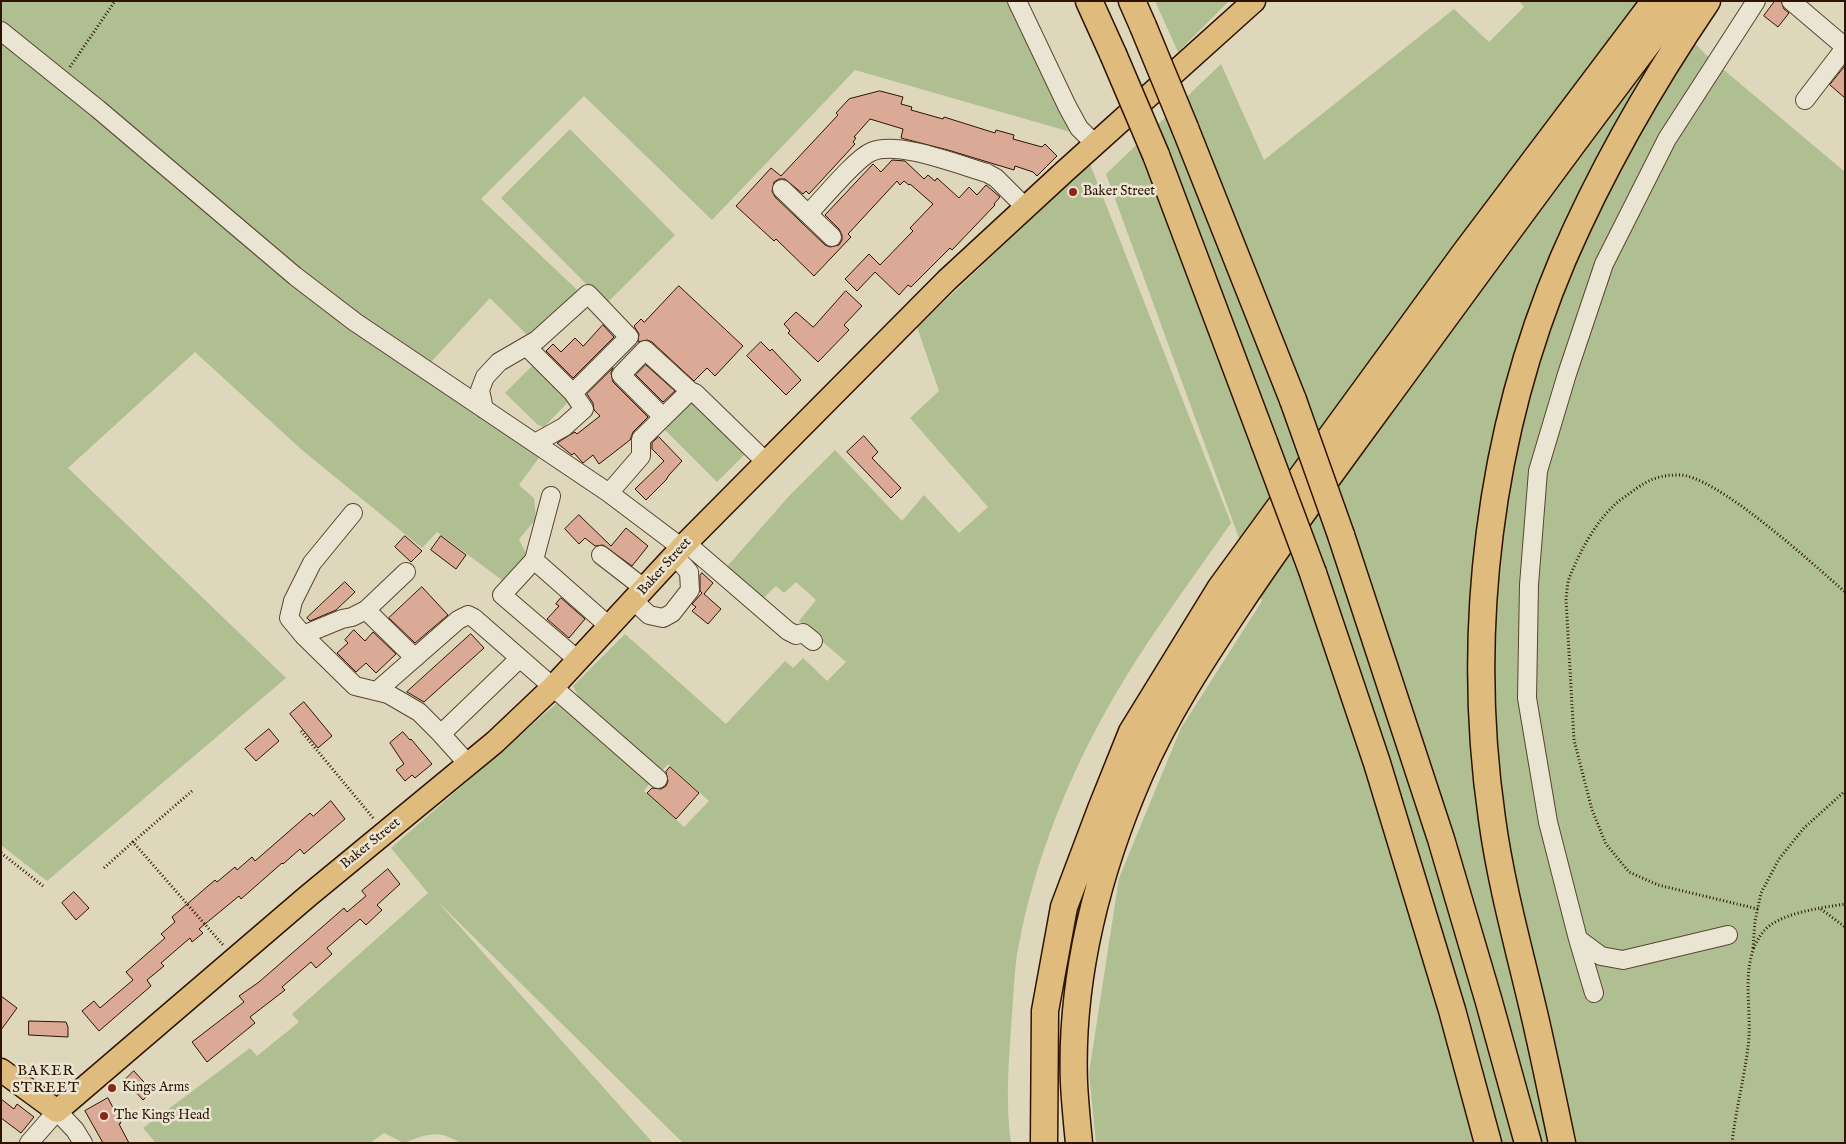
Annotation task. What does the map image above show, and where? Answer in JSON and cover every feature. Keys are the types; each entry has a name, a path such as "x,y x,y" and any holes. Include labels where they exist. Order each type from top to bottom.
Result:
{"highway":[{"path":"1089,1 1156,155 1312,574 1377,763 1415,886 1488,1143"},
{"path":"1132,1 1185,128 1293,400 1341,535 1444,848 1497,1028 1528,1143"},
{"path":"1044,1143 1045,1011 1064,907 1132,732 1220,589 1465,253 1655,1"},
{"path":"1079,1143 1074,1081 1074,1049 1080,985 1087,939 1106,863 1141,772 1161,732 1210,647 1263,568 1528,204 1680,1"},
{"path":"1562,1143 1533,1012 1510,920 1492,820 1486,770 1482,633 1490,538 1497,486 1517,395 1546,304 1563,260 1583,215 1638,113 1666,64 1707,1"},
{"path":"1415,886 1471,1143"}],"main road":[{"name":"Baker Street","path":"58,1111 308,896 468,764 553,687 681,549 948,280 1025,207 1254,1"},
{"path":"1,1070 58,1111"}],"street":[{"path":"1017,1 1079,128 1095,144"},
{"path":"1594,993 1548,822 1527,698 1529,585 1538,471 1567,374 1604,264 1667,140 1756,1"},
{"path":"1792,1 1845,47 1805,100"},
{"path":"1,31 295,276 355,322 609,492 788,631 796,635 803,633 813,641"},
{"path":"808,214 858,162 871,152 884,149 903,149 987,173 996,178 1025,207"},
{"path":"782,189 832,237"},
{"path":"484,408 480,390 485,377 499,362 537,340 588,294 629,337"},
{"path":"573,393 629,337 634,336 644,344 645,350 690,391 695,393 766,462"},
{"path":"527,347 573,393 584,409 564,428 535,443"},
{"path":"645,350 621,375 663,417"},
{"path":"609,492 641,456 641,439 690,391"},
{"path":"552,496 534,560 502,595 578,660"},
{"path":"353,514 312,563 293,601 289,618 303,635 355,686 368,690 378,690 388,694 419,712 468,764"},
{"path":"601,555 639,595 649,615 663,618 672,613 690,590 689,572 681,549"},
{"path":"534,560 610,627"},
{"path":"303,635 342,619 352,618 366,610 406,572"},
{"path":"366,610 415,658"},
{"path":"378,690 458,620 468,615 474,618 658,779"},
{"path":"441,734 520,658"},
{"path":"1578,939 1601,956 1623,960 1728,935"},
{"path":"29,1143 58,1111 84,1143"}],"path":[{"path":"62,80 116,1"},
{"path":"1758,909 1658,885 1629,872 1606,844 1592,810 1574,740 1566,599 1569,578 1594,528 1614,504 1653,478 1680,474 1701,480 1728,497 1783,539 1845,592"},
{"path":"301,731 385,832"},
{"path":"104,868 192,791"},
{"path":"1732,1143 1749,1037 1749,974 1761,893 1779,858 1804,828 1845,791"},
{"path":"134,842 235,959"},
{"path":"1,853 43,886"},
{"path":"1753,951 1763,931 1775,923 1802,912 1845,904"},
{"path":"1821,909 1845,927"}],"green space":[{"path":"1,1 1014,1 1074,133 855,70 712,220 584,96 481,199 590,302 540,348 490,298 420,374 541,455 519,485 534,498 536,519 519,539 526,554 502,580 437,532 422,548 302,450 195,352 68,468 286,678 47,881 1,845"},
{"path":"1155,1 1229,1 1178,52"},
{"path":"1519,1 1657,1 1705,54 1845,172 1845,1143 1096,1143 1089,1073 1119,878 1181,728 1262,601 1106,174 1221,64 1264,160 1454,9 1489,42 1524,7"},
{"path":"570,129 675,235 606,304 501,198"},
{"path":"1090,164 1231,523 1164,619 1116,693 1075,772 1042,856 1025,914 1014,979 1008,1079 1011,1143 683,1143 437,901 653,1143 460,1143 439,1134 432,1134 404,1143 384,1133 370,1143 156,1143 143,1128 250,1048 257,1056 299,1022 292,1014 428,893 391,848 557,703 650,783 644,791 684,827 709,801 668,764 660,773 581,701 573,686 625,634 726,724 785,661 793,668 803,658 827,681 846,662 799,621 816,600 796,582 784,593 776,586 759,602 724,570 790,495 835,450 902,521 924,495 959,533 988,507 910,418 939,391 917,327"},
{"path":"533,365 569,401 544,427 538,425 505,393"},
{"path":"691,397 747,452 717,482 662,427"}],"building":[{"path":"1775,1 1781,1 1784,9 1789,13 1778,27 1764,16"},
{"path":"1845,66 1845,98 1830,85"},
{"path":"880,91 903,97 901,104 912,107 911,110 943,119 944,117 995,133 996,130 1014,135 1013,139 1042,147 1045,144 1057,156 1037,176 1033,172 1015,166 1014,170 901,138 903,129 870,119 854,137 856,138 853,142 855,144 809,194 806,191 803,194 785,179 779,179 774,182 772,191 775,197 825,245 830,247 839,245 842,235 839,229 825,215 873,164 881,172 892,160 905,161 924,179 928,175 935,181 937,178 959,198 969,187 977,195 986,185 1000,197 995,205 952,250 950,248 911,287 908,285 899,295 875,272 857,291 845,279 869,254 880,265 913,231 910,228 933,204 910,184 904,181 900,185 897,181 848,234 851,237 814,276 776,239 774,241 736,206 771,168 781,176 838,115 836,113 849,99"},
{"path":"679,286 743,346 715,376 707,368 694,381 652,342 647,340 638,342 639,334 634,326 641,319 644,322"},
{"path":"846,291 862,306 844,325 849,330 818,362 788,333 790,331 784,324 796,312 813,327"},
{"path":"603,325 614,337 573,378 546,351 553,344 561,352 575,338 583,346"},
{"path":"761,342 770,351 772,349 801,380 786,395 747,356"},
{"path":"646,365 675,391 663,402 636,375"},
{"path":"613,368 611,373 613,382 648,417 633,432 630,440 599,464 593,455 583,463 574,453 572,455 557,443 575,432 577,434 600,416 594,410 593,403 587,394"},
{"path":"864,436 878,452 872,458 901,488 891,498 847,452"},
{"path":"659,437 682,461 646,500 635,489 664,461 652,449 652,443"},
{"path":"579,515 611,546 626,528 648,546 632,566 603,545 595,546 585,538 579,544 565,529"},
{"path":"405,536 422,551 411,562 395,547"},
{"path":"441,536 466,555 456,569 431,550"},
{"path":"702,573 713,583 704,594 721,609 708,624 692,611 696,607 692,604 702,593 700,591 700,576"},
{"path":"345,582 355,592 336,610 310,621 307,618"},
{"path":"422,587 448,615 415,643 389,618"},
{"path":"561,598 585,619 569,638 547,619 559,606 556,604"},
{"path":"354,630 365,641 373,632 396,654 376,673 366,663 356,672 337,653 348,643 345,640"},
{"path":"471,634 484,648 424,702 407,692"},
{"path":"304,702 332,736 318,748 290,714"},
{"path":"269,729 279,741 256,761 245,749"},
{"path":"403,732 432,764 415,778 412,775 405,781 396,770 404,764 390,743"},
{"path":"670,767 699,793 676,819 647,793 652,788 661,789 666,786 668,781 666,772"},
{"path":"331,801 345,819 304,854 300,849 241,899 239,896 199,929 203,933 192,942 190,938 161,963 164,966 147,980 151,986 99,1031 82,1011 94,1001 100,1008 133,980 126,972 165,938 161,934 175,922 172,917 215,880 217,882 235,867 237,870 252,857 255,861 310,813 313,816"},
{"path":"388,869 400,884 377,905 382,910 366,925 360,919 327,948 332,954 316,968 311,962 282,987 285,990 250,1017 255,1023 207,1062 192,1042 244,1002 239,996 259,982 344,908 347,912 366,896 362,891"},
{"path":"74,892 89,908 76,920 62,903"},
{"path":"1,996 17,1008 1,1030"},
{"path":"29,1021 66,1022 68,1037 29,1035"},
{"path":"134,1071 152,1091 143,1100 125,1080"},
{"path":"108,1098 129,1143 103,1143 85,1111"},
{"path":"1,1099 14,1109 17,1104 34,1117 21,1133 1,1118"}],"place":[{"name":"Baker Street","path":"1073,192"},
{"name":"Kings Arms","path":"112,1088"},
{"name":"The Kings Head","path":"104,1116"}],"district":[{"name":"BAKER STREET","path":"46,1080"}]}
